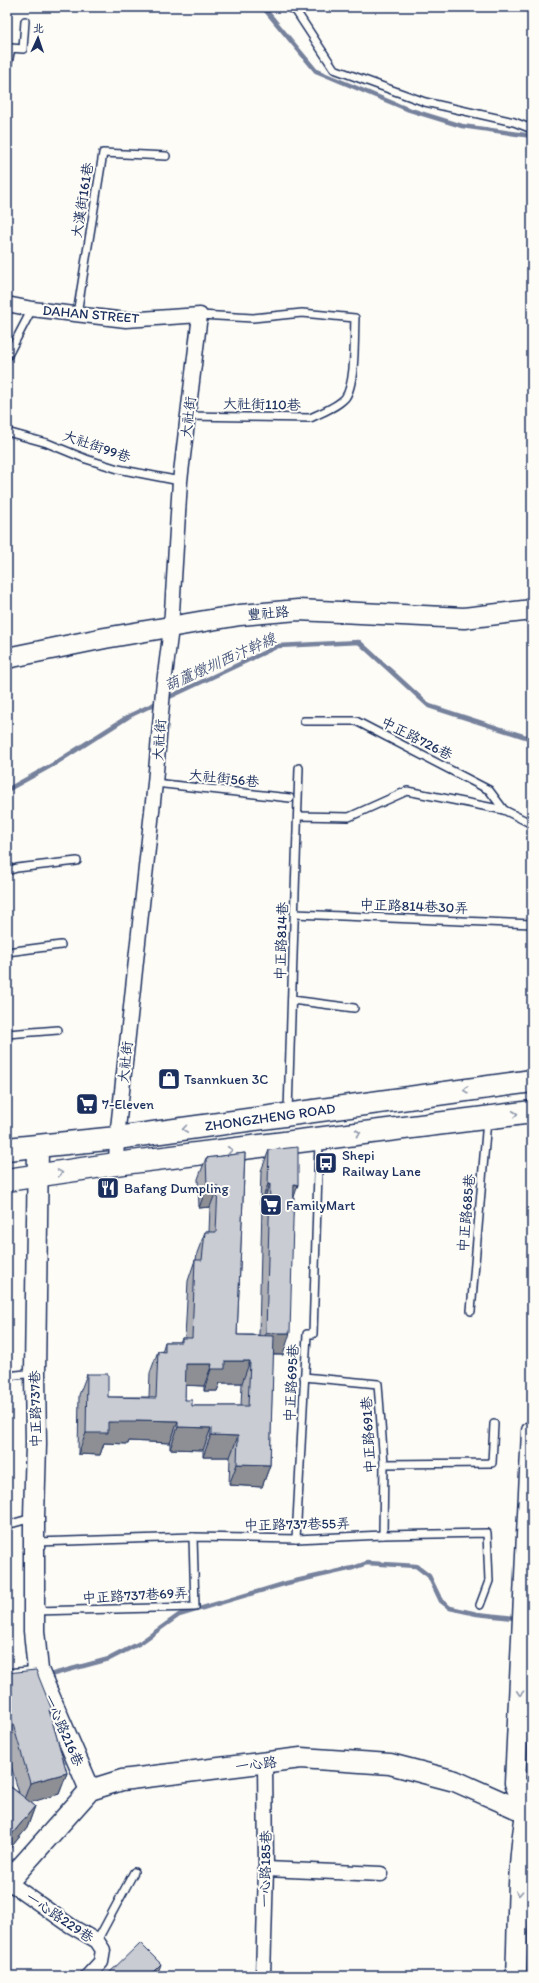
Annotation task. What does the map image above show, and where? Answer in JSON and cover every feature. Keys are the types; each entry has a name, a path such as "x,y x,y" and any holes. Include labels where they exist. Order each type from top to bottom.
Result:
{"main road":[{"name":"ZHONGZHENG ROAD","path":"7,1149 117,1138 288,1116 532,1081"},
{"name":"ZHONGZHENG ROAD","path":"7,1180 38,1177 116,1164 532,1112"}],"street":[{"name":"DAHAN STREET","path":"7,304 32,309 126,320 200,315"},
{"name":"大社街","path":"116,1164 117,1138 155,783 160,719 171,628 180,482 200,315"},
{"name":"豐社路","path":"7,658 105,638 171,628 240,615 298,610 464,618 532,610"},
{"name":"中正路737巷","path":"38,1147 35,1373 36,1444 33,1542 33,1611 38,1670"},
{"path":"530,1817 515,1783 532,1431"},
{"name":"一心路216巷","path":"38,1670 90,1790"},
{"name":"一心路","path":"90,1790 122,1780 301,1758 390,1764 455,1781 530,1817"},
{"name":"一心路185巷","path":"263,1976 266,1869 265,1763"},
{"path":"516,1976 520,1889 530,1817 532,1787"},
{"path":"7,1882 90,1790"},
{"path":"266,1869 381,1874"},
{"name":"一心路229巷","path":"7,1882 71,1926 97,1941 103,1950 101,1962 88,1976"}],"lane":[{"path":"288,7 295,9 334,69 426,102 514,122 532,129"},
{"path":"7,68 9,47 23,49 25,21"},
{"name":"大漢街161巷","path":"77,314 103,153 166,156"},
{"path":"7,357 32,309"},
{"name":"大社街110巷","path":"188,416 310,418 327,410 345,398 351,383 356,318 302,313 253,318 200,315"},
{"name":"大社街99巷","path":"7,432 47,443 86,459 118,469 180,482"},
{"name":"中正路726巷","path":"304,721 356,721 489,790 504,810"},
{"name":"中正路814巷","path":"288,1116 299,768"},
{"name":"大社街56巷","path":"155,783 290,798"},
{"path":"298,816 349,817 407,790 504,810 532,824"},
{"path":"7,871 17,868 77,861"},
{"name":"中正路814巷30弄","path":"294,914 532,924"},
{"path":"7,952 60,945"},
{"path":"292,1000 354,1008"},
{"path":"7,1034 58,1030"},
{"name":"中正路685巷","path":"471,1311 487,1118"},
{"name":"中正路695巷","path":"296,1539 306,1334 313,1334 319,1138"},
{"path":"7,1376 35,1373"},
{"name":"中正路691巷","path":"304,1377 378,1384 384,1464 383,1535"},
{"path":"384,1464 492,1463 494,1424"},
{"path":"7,1525 34,1517"},
{"name":"中正路737巷55弄","path":"33,1542 193,1537 296,1539 383,1535 487,1533 489,1581 480,1604"},
{"name":"中正路737巷69弄","path":"33,1611 195,1607 193,1537"},
{"path":"7,1672 38,1670"},
{"path":"97,1941 134,1872"}],"building":[{"path":"298,1147 298,1185 294,1184 290,1333 266,1333 270,1184 268,1184 269,1150"},
{"path":"245,1153 237,1335 274,1336 270,1465 237,1464 238,1436 211,1435 211,1428 178,1427 178,1421 136,1420 136,1422 108,1422 108,1433 86,1433 87,1374 108,1374 108,1397 156,1398 158,1351 165,1352 165,1342 182,1342 182,1338 192,1338 195,1260 202,1260 205,1232 216,1232 218,1186 207,1186 206,1158","holes":["225,1361 250,1361 248,1406 192,1406 192,1400 185,1400 186,1364 212,1364 211,1369 225,1369"]},
{"path":"36,1670 52,1710 49,1710 67,1773 30,1783 10,1714 7,1714 7,1673"},
{"path":"7,1784 35,1806 9,1838 7,1836"},
{"path":"140,1943 161,1964 149,1976 106,1976"}],"waterway":[{"path":"263,7 316,71 407,109 462,126 532,136"},
{"name":"葫蘆燉圳西汴幹線","path":"7,790 54,764 131,715 278,646 359,642 429,706 532,739"},
{"path":"46,1676 109,1659 140,1643 179,1615 287,1583 353,1568 367,1563 416,1566 429,1576 441,1601 450,1608 477,1614 514,1618"}],"place":[{"name":"Tsannkuen 3C","path":"169,1079"},
{"name":"7-Eleven","path":"87,1104"},
{"name":"Shepi Railway Lane","path":"326,1163"},
{"name":"Bafang Dumpling","path":"108,1188"},
{"name":"FamilyMart","path":"271,1205"}]}
